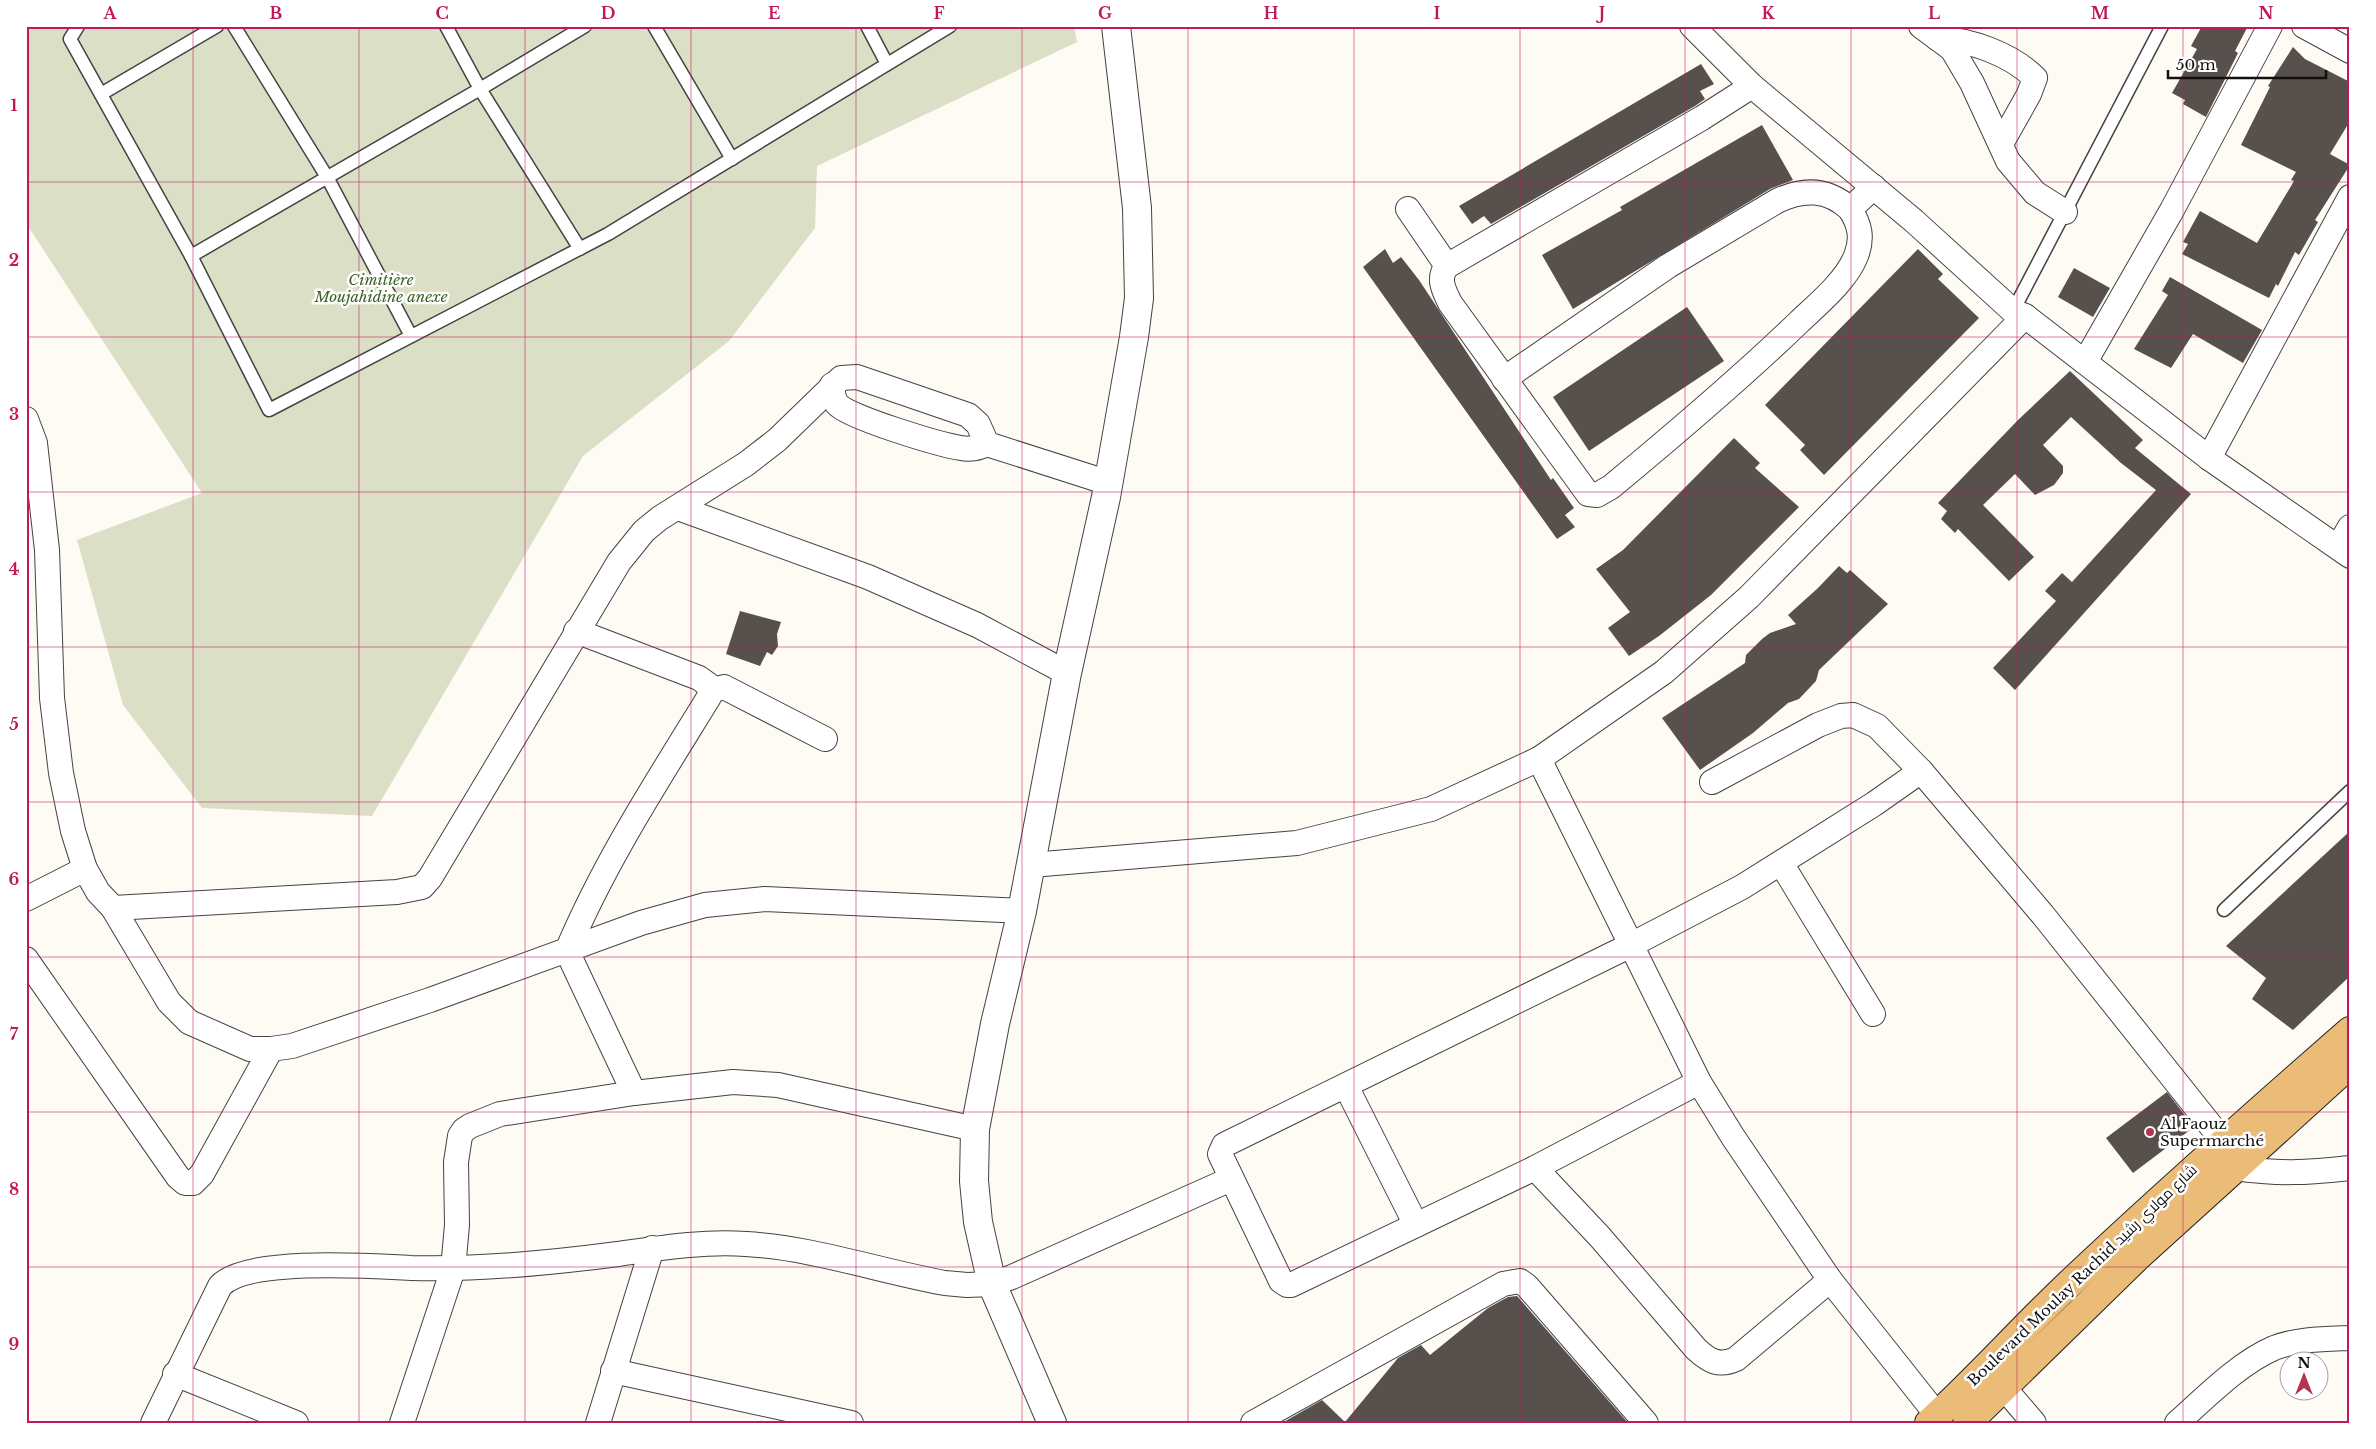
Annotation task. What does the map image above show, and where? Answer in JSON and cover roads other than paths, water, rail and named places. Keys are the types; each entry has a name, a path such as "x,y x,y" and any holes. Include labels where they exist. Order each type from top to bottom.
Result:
{"main road":[{"name":"Boulevard Moulay Rachid شارع مولاي رشيد","path":"1933,1419 2066,1288 2223,1141 2350,1031"},
{"name":"Boulevard Moulay Rachid شارع مولاي رشيد","path":"1967,1423 2136,1258 2350,1064"}],"street":[{"path":"1052,1423 992,1284 978,1222 974,1181 975,1129 994,1024 1022,911 1067,673 1109,483 1125,397 1139,298 1137,208 1116,26"},
{"path":"1692,26 1752,86 1874,187 2019,314 2210,458 2344,552 2350,526"},
{"path":"2085,362 2172,210 2270,26"},
{"path":"2304,26 2350,51"},
{"path":"1929,32 1952,49 1972,83 2008,160 2035,193 2064,212"},
{"path":"1929,32 1996,53 2027,70 2035,78 2025,102 2001,144"},
{"path":"1504,379 1668,266 1777,201 1794,194 1814,192 1833,196 1850,209 1855,218 1860,237 1855,257 1849,270 1756,364 1693,419 1600,494 1588,494 1504,379 1450,303 1441,278 1446,266 1702,118 1752,86"},
{"path":"1850,209 1874,187"},
{"path":"2210,458 2350,197"},
{"path":"1408,209 1446,266"},
{"path":"1031,865 1297,843 1431,810 1539,759 1664,672 1707,635 1762,584 2019,314"},
{"path":"113,908 397,892 422,888 481,794 576,630 619,562 644,531 746,464 778,440 841,378 858,377 968,415 978,424 987,444"},
{"path":"832,386 834,399 838,406 873,422 961,448 978,448 987,444 1109,483"},
{"path":"26,419 47,550 52,698 61,773 73,831 85,869 98,892 113,908 169,1002 189,1022 250,1049 292,1046 421,1003 641,923 705,905 756,900 1022,911"},
{"path":"678,508 868,577 977,625 1067,673"},
{"path":"576,630 699,678 710,686 709,697 626,831 586,904 567,951 634,1093"},
{"path":"710,692 724,687 825,739"},
{"path":"1712,782 1818,724 1841,716 1853,716 1877,726 1921,770 2043,915 2223,1141"},
{"path":"1539,759 1699,1082 1732,1137 1830,1280 1933,1419"},
{"path":"1699,1082 1535,1168 1295,1284 1287,1285 1280,1281 1220,1154 1224,1145 1631,945 1742,887 1874,804 1921,770"},
{"path":"1781,864 1873,1014"},
{"path":"26,899 85,869"},
{"path":"26,959 178,1178 185,1183 193,1183 202,1174 271,1049"},
{"path":"402,1423 453,1269 457,1225 456,1162 460,1136 464,1130 480,1121 500,1114 634,1093 733,1082 778,1084 975,1129"},
{"path":"1346,1086 1416,1225"},
{"path":"1535,1168 1600,1237 1696,1349 1712,1361 1727,1363 1736,1358 1830,1280"},
{"path":"2234,1168 2268,1173 2304,1173 2350,1168"},
{"path":"153,1423 175,1374 220,1286 232,1276 246,1272 274,1268 347,1265 453,1269 528,1264 652,1248 716,1243 772,1246 945,1283 967,1285 992,1284 1030,1270 1231,1178"},
{"path":"598,1423 652,1248"},
{"path":"1253,1423 1503,1284 1520,1280 1646,1423"},
{"path":"2177,1423 2256,1358 2275,1348 2305,1342 2350,1338"},
{"path":"614,1371 852,1423"},
{"path":"175,1374 296,1423"},
{"path":"2004,1388 2034,1423"}],"lane":[{"path":"78,26 70,39 191,256 269,410 608,234 950,26"},
{"path":"101,94 218,26"},
{"path":"234,26 327,177 411,336"},
{"path":"446,26 480,89 580,249"},
{"path":"191,256 585,26"},
{"path":"654,26 732,159"},
{"path":"867,26 887,64"},
{"path":"2019,314 2064,212 2162,26"},
{"path":"2224,910 2350,791"}],"place":[{"name":"Al Faouz Supermarché","path":"2150,1132"}],"park label":[{"name":"Cimitière Moujahidine anexe","path":"381,288"}]}
